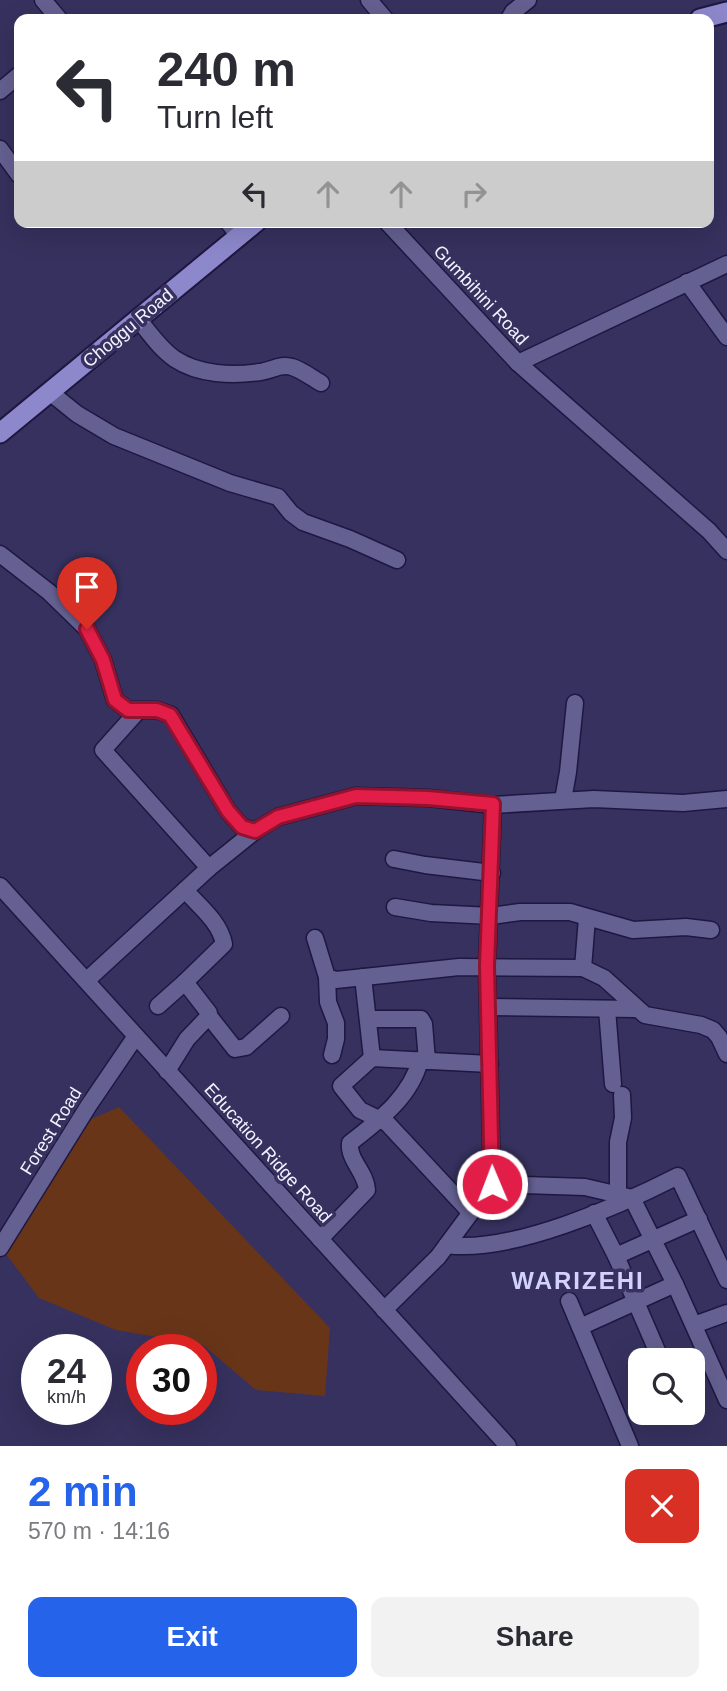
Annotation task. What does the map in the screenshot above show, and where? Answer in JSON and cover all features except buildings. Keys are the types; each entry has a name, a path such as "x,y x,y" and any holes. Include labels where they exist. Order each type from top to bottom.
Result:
{"main road":[{"name":"Choggu Road","path":"0,433 138,319 233,229"}],"street":[{"path":"43,0 55,14"},
{"path":"369,0 381,14"},
{"path":"512,14 528,0"},
{"path":"0,91 14,79"},
{"path":"0,149 14,168"},
{"name":"Gumbihini Road","path":"393,228 519,363 709,531 727,551"},
{"path":"519,363 727,264"},
{"path":"687,282 727,337"},
{"path":"138,319 159,345 175,359 187,364 231,375 291,366 321,383"},
{"path":"51,393 77,414 114,436 230,482 278,497 291,513 303,522 397,560"},
{"path":"0,554 49,592 87,629 103,660 115,700 128,710 157,710 170,715 228,811 242,827 255,831"},
{"path":"563,800 575,703"},
{"path":"138,711 103,750 209,868"},
{"path":"87,980 209,868 255,831 278,817 356,796 428,798 493,804 594,799 683,803 727,799"},
{"path":"384,1310 447,1245 492,1184 487,966 491,916 493,804"},
{"path":"394,859 492,873"},
{"name":"Education Ridge Road","path":"0,886 508,1446"},
{"path":"158,1006 224,944 222,934 215,924 185,890"},
{"path":"395,907 431,913 491,916 520,912 570,912 633,930 686,927 711,930"},
{"path":"583,968 587,918"},
{"path":"315,938 327,977 328,1002 335,1023 336,1039 332,1055"},
{"path":"327,977 336,980 487,966 583,968 604,978 645,1015 701,1025 713,1030 727,1054"},
{"path":"363,977 372,1058"},
{"path":"185,982 235,1049 246,1047 281,1016"},
{"path":"489,1007 636,1009"},
{"path":"607,1009 623,1118 618,1142 625,1196 653,1241 694,1325 720,1368 727,1400"},
{"path":"167,1071 187,1039 209,1016"},
{"path":"320,1239 367,1190 365,1178 349,1152 349,1146 381,1119 413,1082 424,1061 424,1024 421,1019 368,1018"},
{"name":"Forest Road","path":"0,1248 89,1105 136,1036"},
{"path":"470,1212 381,1119 360,1110 341,1086 372,1058 489,1064"},
{"path":"447,1245 467,1248 546,1231 678,1176 727,1280"},
{"path":"492,1184 585,1187 625,1196"},
{"path":"594,1213 616,1256 656,1348"},
{"path":"616,1256 699,1219"},
{"path":"580,1327 675,1284"},
{"path":"569,1301 630,1446"},
{"path":"694,1325 727,1313"}],"shaded area":[{"path":"119,1107 330,1328 325,1396 256,1390 217,1357 217,1334 139,1334 116,1330 39,1298 3,1250 80,1124"}],"district":[{"name":"WARIZEHI","path":"578,1280"}],"route":[{"path":"87,629 103,660 115,700 128,710 157,710 170,715 228,811 242,827 255,831 278,817 356,796 428,798 493,804 491,916 487,966 492,1184"}]}
